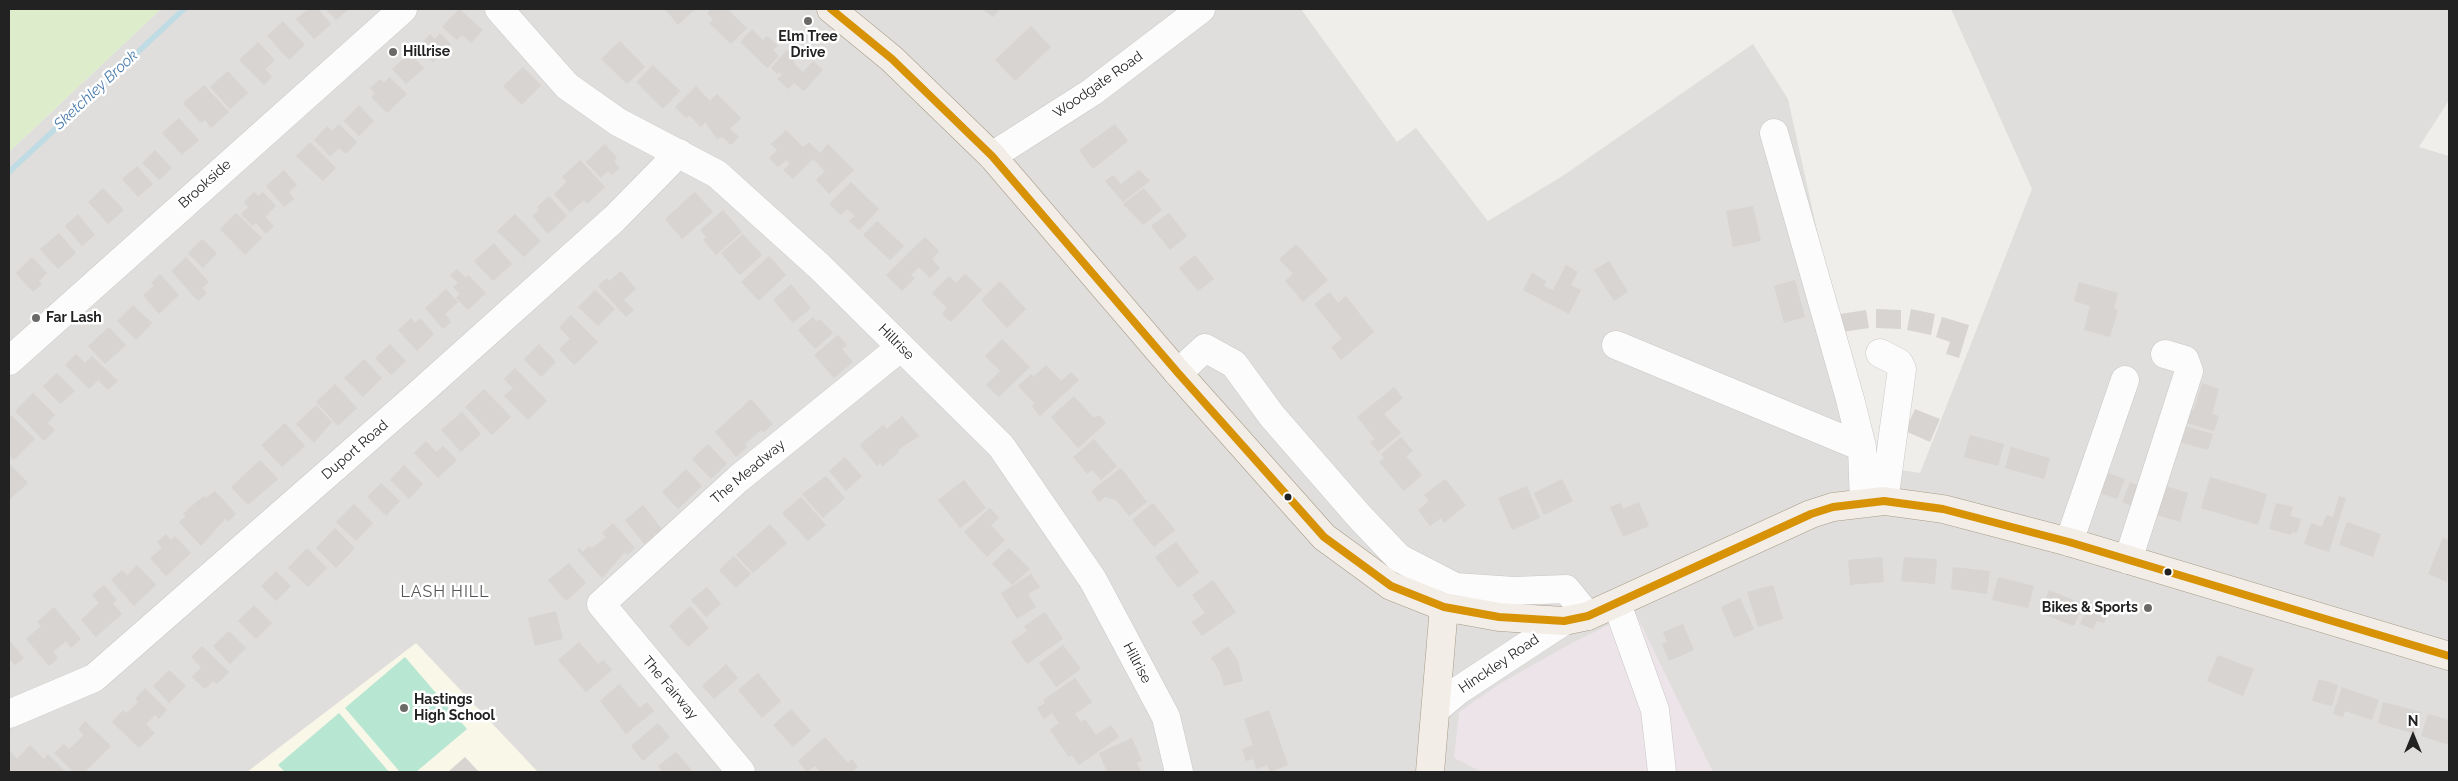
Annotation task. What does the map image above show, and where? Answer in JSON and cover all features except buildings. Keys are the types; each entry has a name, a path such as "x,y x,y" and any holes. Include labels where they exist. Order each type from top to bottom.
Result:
{"main road":[{"path":"831,9 892,59 992,156 1178,372 1324,537 1391,586 1444,608 1499,617 1576,619 1616,604 1811,514 1833,507 1874,501 1943,509 2069,542 2449,656"},
{"name":"Hinckley Road","path":"1430,772 1444,608"}],"street":[{"name":"Brookside","path":"9,361 403,9"},
{"name":"Hillrise","path":"499,9 567,86 618,122 718,174 819,266 1001,446 1093,580 1166,717 1179,772"},
{"name":"Woodgate Road","path":"992,156 1092,92 1201,9"},
{"path":"1774,133 1862,448 1874,501"},
{"name":"Duport Road","path":"9,714 94,678 413,399 614,219 679,153"},
{"path":"1616,346 1862,448"},
{"name":"The Meadway","path":"601,604 738,479 901,347"},
{"path":"1178,372 1205,348 1234,364 1272,416 1399,558 1455,587 1514,591 1566,589 1576,619"},
{"path":"1874,501 1902,369 1899,363 1880,353"},
{"path":"2128,560 2189,371 2185,360 2165,354"},
{"path":"2069,542 2125,380"},
{"name":"The Fairway","path":"601,604 741,772"},
{"path":"1616,604 1655,710 1662,772"},
{"name":"Hinckley Road","path":"1436,709 1459,690 1576,619"}],"shaded area":[{"path":"161,9 1301,9 1397,142 1416,128 1488,221 1561,177 1753,44 1788,99 1869,465 1920,473 2032,189 1951,9 2449,9 2449,100 2419,147 2449,156 2449,772 9,772 9,152"},
{"path":"1635,612 1713,772 1482,772 1454,758 1459,712 1501,683 1568,645"},
{"name":"Hastings High School","path":"416,643 538,772 247,772"}],"green space":[{"path":"9,9 161,9 9,152"},
{"path":"405,657 467,729 416,772 400,772 345,708"},
{"path":"339,713 389,772 285,772 278,765"}],"waterway":[{"name":"Sketchley Brook","path":"9,172 184,9"}],"transit line":[{"path":"831,9 892,59 992,156 1178,373 1324,537 1391,586 1444,607 1499,617 1564,621 1588,616 1811,514 1833,507 1884,501 1943,509 2069,542 2449,656"}],"place":[{"name":"Elm Tree Drive","path":"808,21"},
{"name":"Hillrise","path":"393,52"},
{"name":"Far Lash","path":"36,318"},
{"name":"Bikes & Sports","path":"2148,608"},
{"name":"Hastings High School","path":"404,708"}],"district":[{"name":"LASH HILL","path":"445,592"}]}
